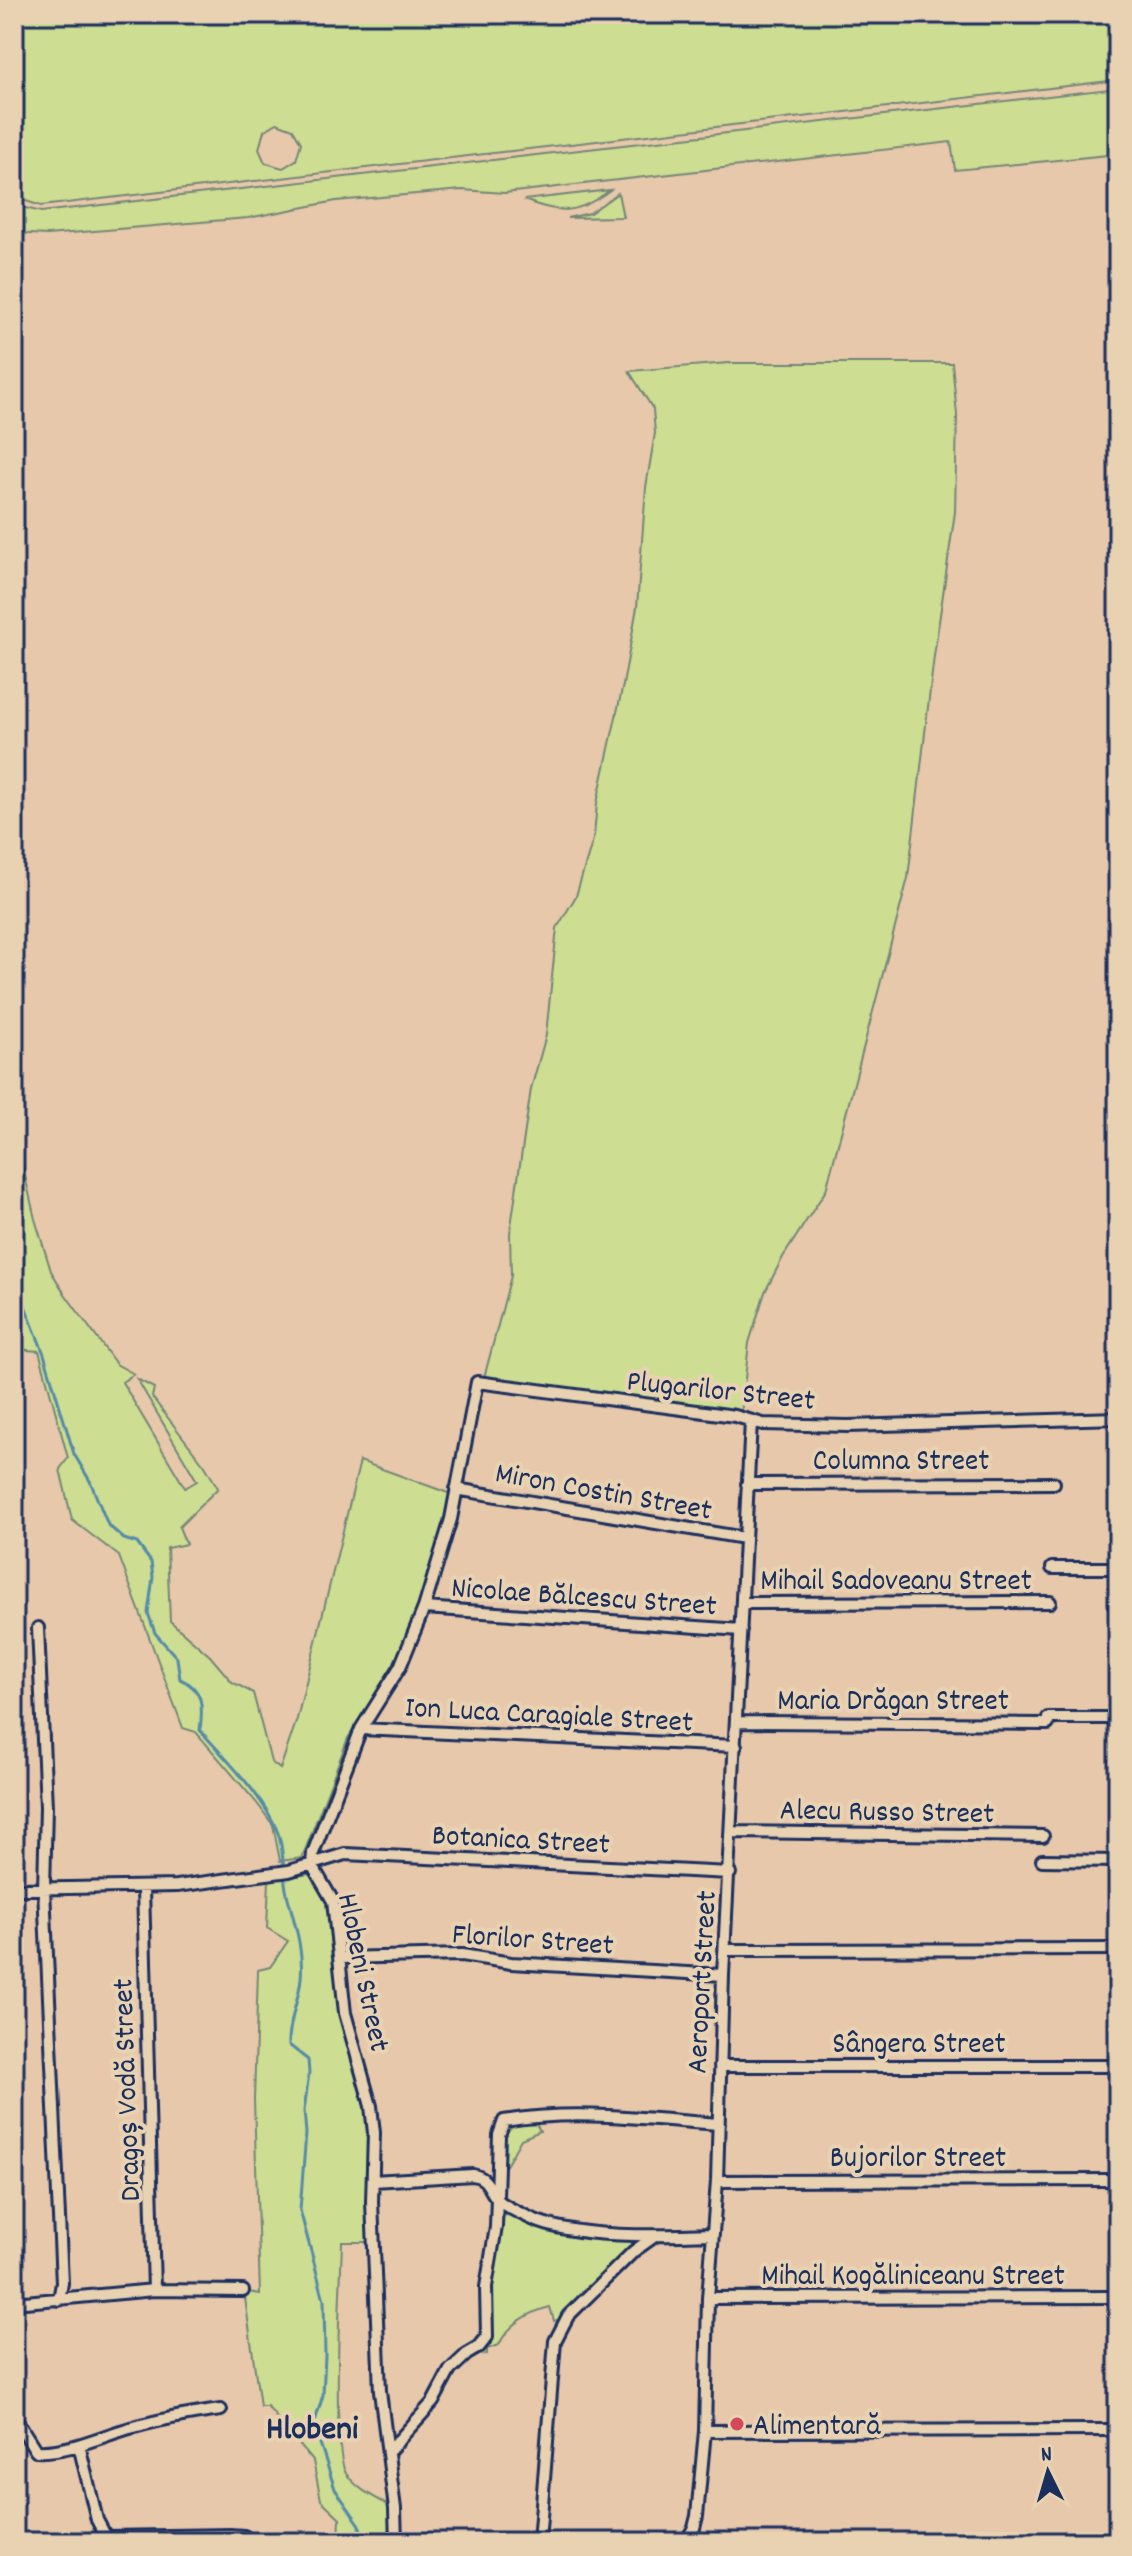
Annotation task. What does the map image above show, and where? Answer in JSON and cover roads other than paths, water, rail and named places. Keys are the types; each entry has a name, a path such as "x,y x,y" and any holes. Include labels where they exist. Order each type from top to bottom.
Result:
{"street":[{"name":"Plugarilor Street","path":"456,1489 477,1382 735,1416 763,1424 848,1426 1118,1418"},
{"name":"Aeroport Street","path":"690,2541 697,2516 705,2431 708,2298 717,2181 723,1975 751,1421"},
{"name":"Columna Street","path":"747,1484 1054,1483"},
{"name":"Miron Costin Street","path":"456,1489 744,1538"},
{"name":"Hlobeni Street","path":"396,2537 389,2451 380,2391 371,2106 345,2013 333,1901 312,1865 313,1853 361,1729 400,1667 424,1608 451,1519 456,1489"},
{"path":"1052,1568 1118,1568"},
{"name":"Mihail Sadoveanu Street","path":"742,1603 1050,1602"},
{"name":"Nicolae Bălcescu Street","path":"424,1608 741,1630"},
{"path":"38,1628 46,1807 44,1889 62,2283 59,2300"},
{"name":"Maria Drăgan Street","path":"737,1722 1118,1718"},
{"name":"Ion Luca Caragiale Street","path":"361,1729 736,1746"},
{"name":"Alecu Russo Street","path":"731,1832 1043,1836"},
{"name":"Botanica Street","path":"14,1889 143,1888 289,1871 345,1854 730,1873"},
{"path":"1042,1860 1118,1861"},
{"name":"Dragoș Vodă Street","path":"143,1888 154,2290"},
{"path":"725,1950 1118,1949"},
{"name":"Florilor Street","path":"340,1958 462,1955 511,1963 723,1975"},
{"name":"Sângera Street","path":"720,2066 1118,2066"},
{"path":"389,2451 433,2402 450,2370 487,2337 486,2287 498,2201 499,2135 504,2121 599,2116 719,2124"},
{"path":"373,2181 473,2175 486,2180 498,2201 532,2219 552,2225 655,2236 713,2234"},
{"name":"Bujorilor Street","path":"717,2181 1118,2180"},
{"path":"539,2542 555,2341 568,2316 634,2251 655,2236"},
{"path":"14,2303 154,2290 243,2291"},
{"name":"Mihail Kogăliniceanu Street","path":"708,2298 1118,2297"},
{"path":"14,2416 36,2451 79,2445 165,2418 221,2410"},
{"path":"705,2431 1118,2430"},
{"path":"79,2445 97,2520 106,2537 230,2535 244,2536 252,2542"},
{"path":"389,2542 396,2537"}],"waterway":[{"path":"14,1278 44,1354 74,1454 90,1481 108,1525 124,1539 137,1543 151,1562 153,1577 148,1613 155,1633 177,1658 180,1679 198,1693 202,1714 200,1730 254,1792 272,1819 280,1840 285,1886 298,1936 302,1967 289,2045 308,2060 309,2073 304,2111 306,2133 300,2210 324,2300 323,2395 314,2425 335,2489 360,2525 361,2542"}],"place":[{"name":"Alimentară","path":"737,2424"}],"district":[{"name":"Hlobeni","path":"312,2426"}]}
